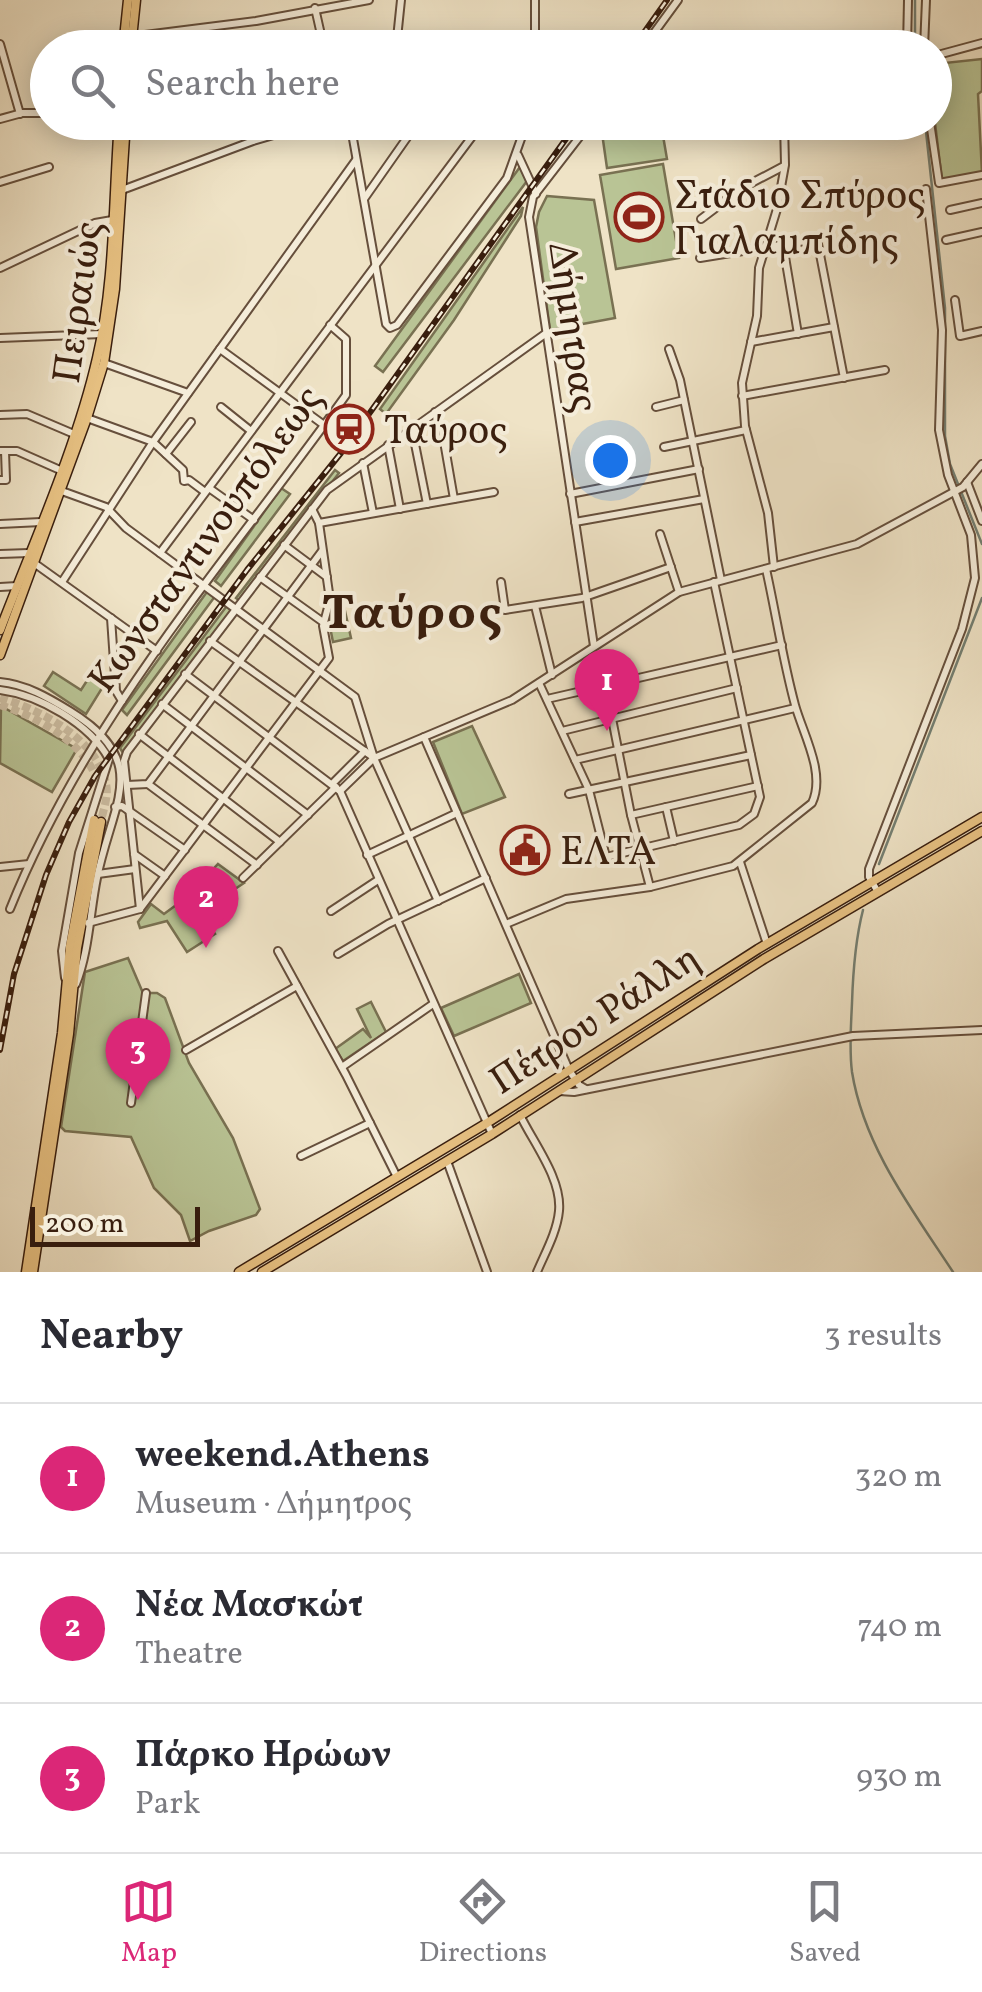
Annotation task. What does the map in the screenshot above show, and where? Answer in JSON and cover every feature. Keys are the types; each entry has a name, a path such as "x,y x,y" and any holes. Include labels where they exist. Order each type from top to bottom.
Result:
{"main road":[{"path":"127,30 128,0"},
{"path":"129,30 136,0"},
{"name":"Πειραιώς","path":"0,628 87,418 104,363 115,289 121,140"},
{"name":"Πειραιώς","path":"0,655 34,563 102,334 122,190 122,140"},
{"name":"Πέτρου Ράλλη","path":"239,1272 487,1122 767,944 982,817"},
{"path":"70,989 70,946 97,822"},
{"name":"Πέτρου Ράλλη","path":"262,1272 492,1134 764,959 982,831"},
{"name":"Κωνσταντινουπόλεως","path":"30,1272 70,989"}],"street":[{"path":"198,30 369,0"},
{"path":"398,30 400,0"},
{"path":"534,0 534,30"},
{"path":"657,30 678,0"},
{"path":"907,30 908,0"},
{"path":"925,30 926,0"},
{"path":"315,8 320,30"},
{"path":"952,51 982,43"},
{"path":"0,44 20,114"},
{"path":"0,118 30,114"},
{"path":"122,190 255,140"},
{"path":"353,140 386,324 390,328 397,325 507,178 522,140"},
{"path":"364,199 405,140"},
{"path":"160,552 469,140"},
{"path":"518,154 536,194 577,140"},
{"path":"506,924 566,899 650,887 719,871 740,862 796,819 816,796 811,752 795,708 782,645 770,568 768,514 746,430 742,396 742,378 757,316 758,278 785,166 784,140"},
{"path":"933,140 939,183 982,175"},
{"path":"62,582 152,442 356,160"},
{"path":"701,219 742,188 785,166"},
{"path":"0,180 50,167"},
{"path":"878,892 869,870 974,589 973,547 960,488 939,430 942,330 926,189"},
{"name":"Δήμητρας","path":"536,194 529,223 594,647"},
{"path":"950,210 982,203"},
{"path":"0,268 95,223 116,219"},
{"path":"946,240 982,232"},
{"path":"700,258 817,238 844,378"},
{"path":"784,245 798,334"},
{"path":"955,300 960,336 982,332"},
{"name":"Κωνσταντινουπόλεως","path":"10,910 51,816 98,735 348,388 346,338 330,326"},
{"path":"750,342 834,327"},
{"path":"0,338 102,334"},
{"name":"Κωνσταντινουπόλεως","path":"127,786 124,758 139,734 328,490 545,334"},
{"path":"220,348 324,425"},
{"path":"539,683 589,790 606,857 739,825 757,810 758,786 730,657 693,440 670,349"},
{"path":"104,363 188,393"},
{"path":"742,396 885,370"},
{"path":"656,407 684,400"},
{"path":"221,408 251,430"},
{"path":"435,412 454,499"},
{"path":"0,415 27,414 74,434"},
{"path":"87,418 152,442 183,470 184,481 207,490 254,520"},
{"path":"166,454 190,422"},
{"path":"412,429 427,504"},
{"path":"664,448 746,430"},
{"path":"388,445 400,509"},
{"path":"0,480 6,480 2,451 17,452 60,470"},
{"path":"363,464 373,513"},
{"path":"243,878 336,788 374,758 508,702 679,592 853,546 960,488 982,464"},
{"path":"570,494 698,469"},
{"path":"960,488 982,520"},
{"path":"57,489 108,510 123,526 357,700 374,758 438,901"},
{"path":"319,522 494,492"},
{"path":"575,522 704,499"},
{"path":"88,923 140,909 330,655 323,622 330,603 327,577 319,522 312,508"},
{"path":"0,524 41,522"},
{"path":"660,534 679,592"},
{"path":"284,545 327,577"},
{"path":"148,784 323,550"},
{"path":"0,554 29,553"},
{"path":"34,563 157,652"},
{"path":"501,582 506,610 586,597 671,567"},
{"path":"260,576 323,622"},
{"path":"0,587 16,586"},
{"path":"535,606 552,675"},
{"path":"110,617 116,691 122,701"},
{"path":"210,640 374,758"},
{"path":"547,699 782,645"},
{"path":"185,674 336,788 492,1134"},
{"path":"0,682 47,697 98,735 109,762 79,853 62,951 70,989"},
{"path":"605,683 631,815 650,887"},
{"path":"562,730 737,688"},
{"path":"0,690 43,704 98,735"},
{"path":"162,704 308,815"},
{"path":"575,760 795,708"},
{"path":"139,734 280,842"},
{"name":"Κωνσταντινουπόλεως","path":"70,989 80,974 121,770 114,749 98,735"},
{"path":"424,737 569,1070 588,1089"},
{"path":"336,788 365,751"},
{"path":"569,794 751,755"},
{"path":"140,909 127,786 148,784 257,865"},
{"path":"631,815 758,786"},
{"path":"115,807 122,806 184,850"},
{"path":"666,807 674,842"},
{"path":"367,856 457,814"},
{"path":"134,854 165,876"},
{"path":"740,862 767,944"},
{"path":"0,867 29,864"},
{"path":"98,874 135,869"},
{"path":"338,954 396,920 486,878"},
{"path":"332,911 378,880"},
{"path":"278,952 397,1177"},
{"path":"186,1050 297,986"},
{"path":"131,1103 146,993"},
{"path":"342,1067 434,1004"},
{"path":"559,1090 588,1089 698,1070 850,1036 982,1030"},
{"path":"520,1116 552,1176 558,1201 555,1226 537,1272"},
{"path":"301,1156 370,1123"},
{"path":"447,1161 487,1272"}],"green space":[{"path":"982,59 982,91 978,94 982,173 942,181 937,140 952,140 952,62"},
{"path":"603,140 664,140 667,159 607,168"},
{"name":"Στάδιο Σπύρος Γιαλαμπίδης","path":"663,164 679,258 616,269 600,175"},
{"path":"520,167 527,181 383,372 375,366"},
{"path":"547,196 594,200 615,318 550,330 536,227"},
{"path":"523,207 454,320 386,414 380,409"},
{"path":"335,470 339,473 240,601 236,598"},
{"path":"281,488 290,494 221,586 215,581"},
{"path":"209,589 216,595 127,715 122,710"},
{"path":"341,593 351,638 333,642 329,622 336,594"},
{"path":"229,603 235,608 123,753 120,748"},
{"path":"53,672 81,690 90,676 104,685 86,714 44,686"},
{"path":"1,706 77,749 52,792 0,763"},
{"path":"472,726 505,797 462,814 433,742"},
{"path":"218,864 244,883 206,921 215,934 187,952 167,921 140,928 138,922 151,904 164,914 187,897"},
{"path":"128,958 143,993 157,993 165,998 189,1063 233,1138 260,1209 256,1215 190,1241 181,1215 154,1188 131,1137 65,1131 61,1127 85,972"},
{"path":"519,974 531,1003 454,1036 441,1008"},
{"path":"371,1002 386,1032 343,1061 335,1049 363,1029 371,1038 357,1009"}],"waterway":[{"path":"915,0 915,30"},
{"path":"927,140 945,308 945,436 950,464 982,544"},
{"path":"879,864 982,598"},
{"path":"863,910 855,956 851,1038 858,1100 892,1177 953,1272"}],"tunnel":[{"path":"0,698 49,718 92,753 107,789 101,822"},
{"path":"0,705 61,735 86,759 100,789"}],"railway":[{"path":"646,30 667,0"},
{"path":"0,1050 14,974 46,875 95,776 247,570 341,453 565,140"}],"place":[{"name":"Στάδιο Σπύρος Γιαλαμπίδης","path":"639,217"},
{"name":"Ταύρος","path":"349,429"},
{"name":"weekend.Athens","path":"607,731"},
{"name":"ΕΛΤΑ","path":"525,850"},
{"name":"Νέα Μασκώτ","path":"206,948"},
{"name":"Πάρκο Ηρώων","path":"138,1100"}],"district":[{"name":"Ταύρος","path":"413,610"}]}
